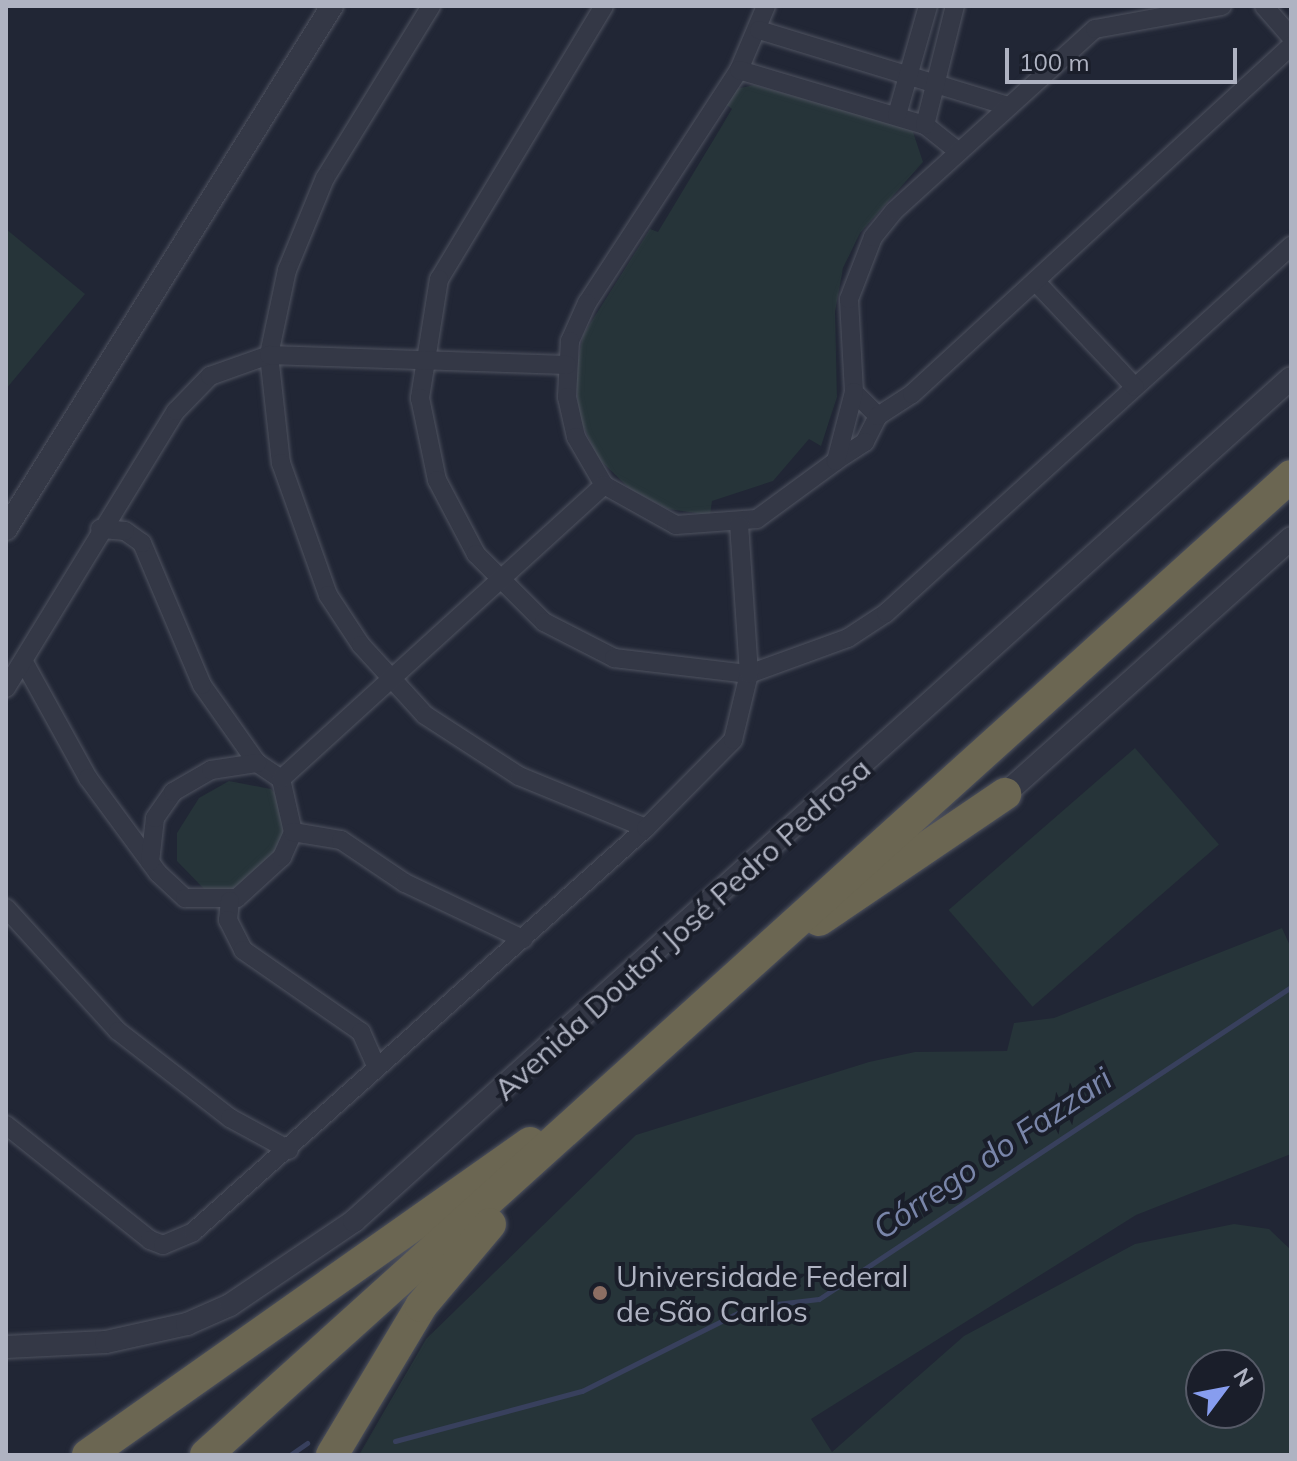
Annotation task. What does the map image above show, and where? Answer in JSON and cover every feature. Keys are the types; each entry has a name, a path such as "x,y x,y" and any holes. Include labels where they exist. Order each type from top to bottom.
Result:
{"highway":[{"path":"206,1455 1291,476"},
{"path":"233,1455 491,1223 819,920 1291,498"},
{"path":"819,920 1005,794"},
{"path":"88,1455 631,1073"},
{"path":"332,1455 421,1306 491,1223"}],"street":[{"path":"6,529 332,6"},
{"path":"431,6 305,218 269,355 281,463 299,530 328,595 387,675 467,746 519,776 646,828"},
{"path":"604,6 461,236 439,279 423,357 420,398 437,480 495,578 544,622 614,658 749,674 817,653 886,613 1291,246"},
{"path":"766,6 759,30 739,70 587,303 567,365 576,437 604,485 676,525 739,525 777,508 865,442 878,416 1036,282 1291,46"},
{"path":"897,115 928,6"},
{"path":"925,125 939,85 955,6"},
{"path":"836,461 854,392 847,327 859,267 894,211 1007,106 1103,24 1222,6"},
{"path":"1264,6 1291,37"},
{"path":"759,30 1007,106"},
{"path":"739,70 925,125 959,152"},
{"path":"1036,282 1135,387"},
{"path":"6,688 25,664 100,529 192,391 233,364 269,355 423,357 567,365"},
{"name":"Avenida Doutor José Pedro Pedrosa","path":"6,1347 106,1342 187,1324 230,1305 354,1221 1291,378"},
{"path":"854,392 878,416"},
{"path":"281,779 387,675 604,485"},
{"path":"6,1125 77,1188 163,1245 193,1232 289,1150 376,1065 646,828 733,740 749,674 739,525"},
{"path":"25,664 88,778 150,862 185,898 230,901 262,881 293,832 281,779 257,763 182,647 142,543 125,531 100,529"},
{"path":"1005,794 1291,538"},
{"path":"150,862 155,818 173,792 211,770 257,763"},
{"path":"293,832 341,840 405,883 523,939"},
{"path":"230,901 228,920 243,950 361,1032 376,1065"},
{"path":"6,908 118,1031 230,1118 289,1150"}],"shaded area":[{"path":"754,85 912,129 923,162 860,233 843,268 835,312 837,397 821,446 809,439 773,481 712,501 710,515 668,509 630,489 599,459 580,420 575,377 583,335 650,229 658,232 732,109 724,103 736,89"},
{"path":"6,229 85,294 6,389"},
{"path":"1135,748 1219,845 1033,1007 949,910"},
{"path":"229,781 271,789 281,800 288,842 235,892 206,891 177,861 177,833 199,798"},
{"path":"1282,928 1291,948 1291,1154 1136,1215 811,1419 832,1452 964,1336 1135,1244 1234,1224 1269,1229 1291,1250 1291,1455 359,1455 426,1339 636,1135 869,1062 915,1052 1007,1051 1014,1023 1054,1018"}],"waterway":[{"name":"Córrego do Fazzari","path":"395,1441 582,1391 750,1307 819,1299 1291,987"},
{"path":"290,1455 307,1443"}],"place":[{"name":"Universidade Federal de São Carlos","path":"600,1293"}]}
